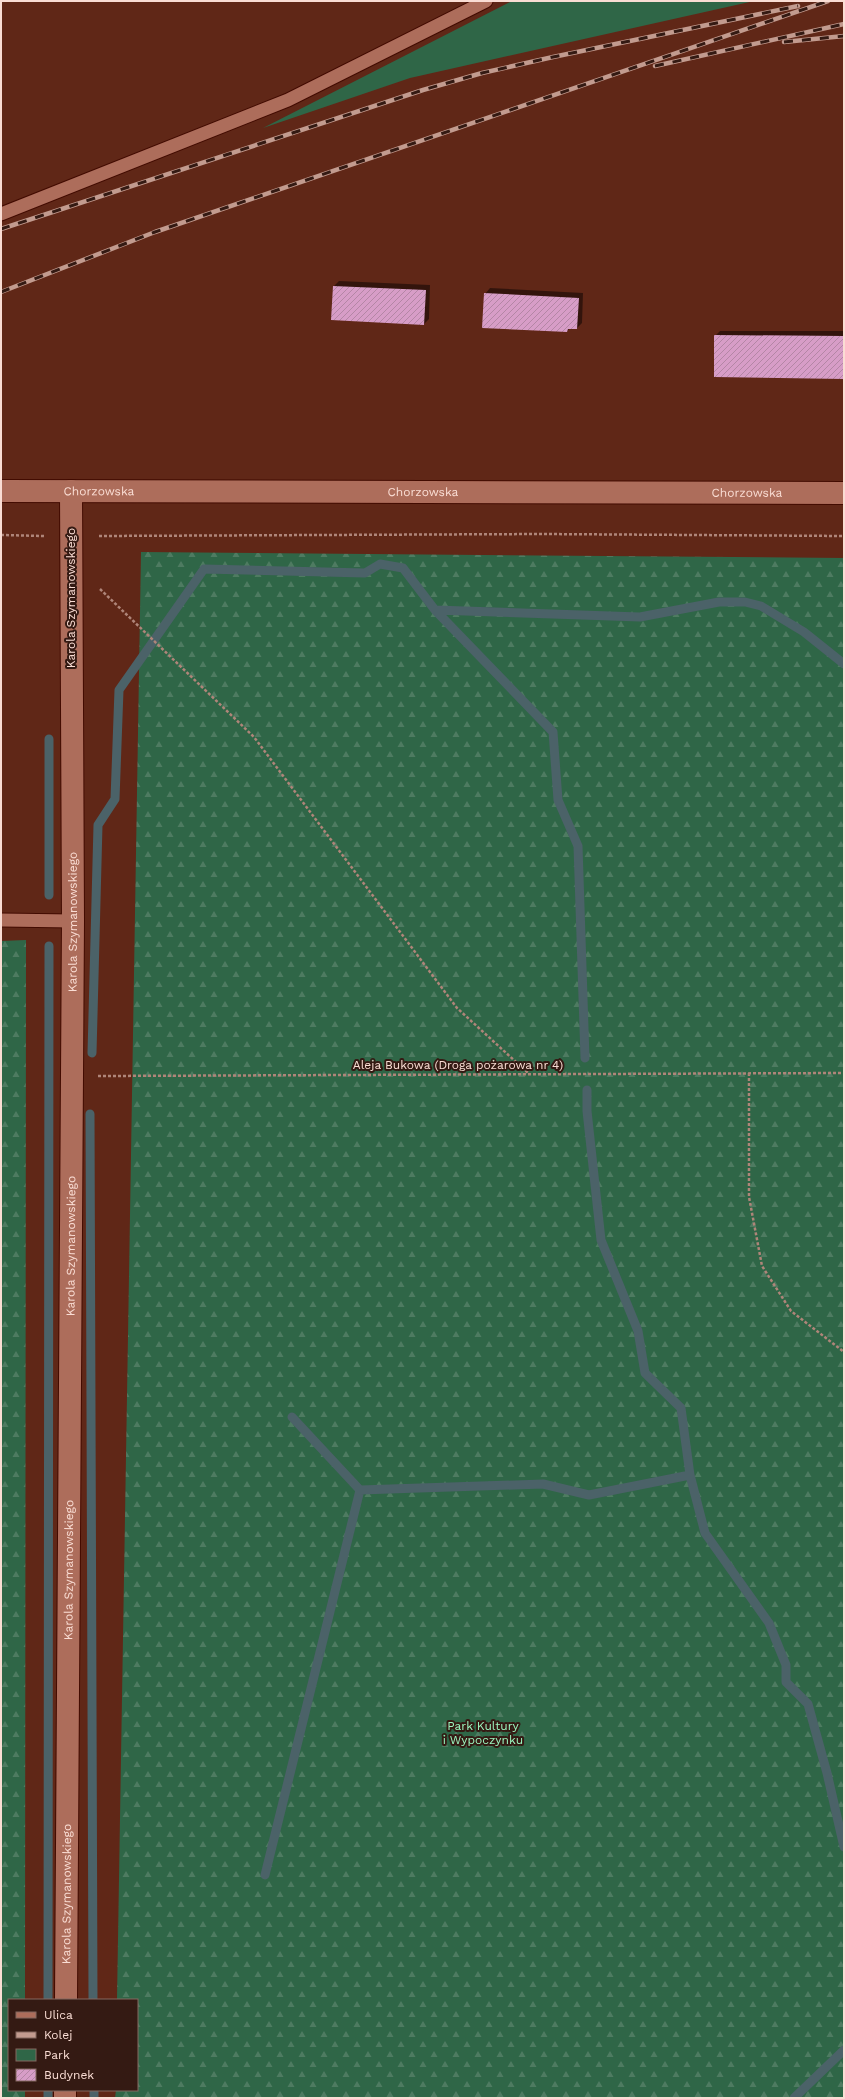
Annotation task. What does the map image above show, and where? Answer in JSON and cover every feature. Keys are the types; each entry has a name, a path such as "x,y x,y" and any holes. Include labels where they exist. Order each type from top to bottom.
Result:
{"street":[{"name":"Chorzowska","path":"1,491 844,493"},
{"name":"Karola Szymanowskiego","path":"66,1999 73,921 70,560 71,491"}],"lane":[{"path":"1,214 288,100 486,1"},
{"path":"1,920 73,921"}],"path":[{"path":"1,535 542,534 844,536"},
{"path":"70,560 254,737 457,1008 528,1073"},
{"name":"Aleja Bukowa (Droga pożarowa nr 4)","path":"72,1076 528,1073 844,1073"},
{"path":"749,1073 749,1197 762,1266 791,1311 844,1352"}],"green space":[{"path":"512,1 754,1 410,78 263,128"},
{"name":"Park Kultury i Wypoczynku","path":"141,552 844,558 844,2098 115,2098 116,2091 138,2091 138,1999 117,1999"},
{"path":"26,940 25,1999 8,1999 8,2091 25,2091 25,2098 1,2098 1,941"}],"building":[{"path":"333,286 426,290 424,325 331,320"},
{"path":"484,293 579,298 577,329 568,329 567,332 482,328"},
{"path":"714,335 844,336 844,379 714,377"}],"waterway":[{"path":"92,1053 98,825 115,799 119,690 204,569 365,573 380,564 403,568 435,610 553,732 558,800 578,846 585,1058"},
{"path":"435,610 640,617 719,602 745,602 761,606 804,632 844,664"},
{"path":"49,739 49,895"},
{"path":"48,1999 49,946"},
{"path":"587,1090 587,1111 601,1240 638,1331 645,1373 681,1408 690,1475 705,1533 769,1623 786,1665 786,1682 808,1704 827,1773 844,1847"},
{"path":"90,1114 93,1999"},
{"path":"292,1417 360,1490"},
{"path":"265,1875 360,1490 543,1484 589,1495 690,1475"},
{"path":"794,2098 844,2050"},
{"path":"48,2091 48,2098"},
{"path":"94,2091 94,2098"}],"railway":[{"path":"1,292 155,232 828,1"},
{"path":"1,229 423,90 482,73 798,6"},
{"path":"655,66 844,24"},
{"path":"784,42 844,36"}]}
